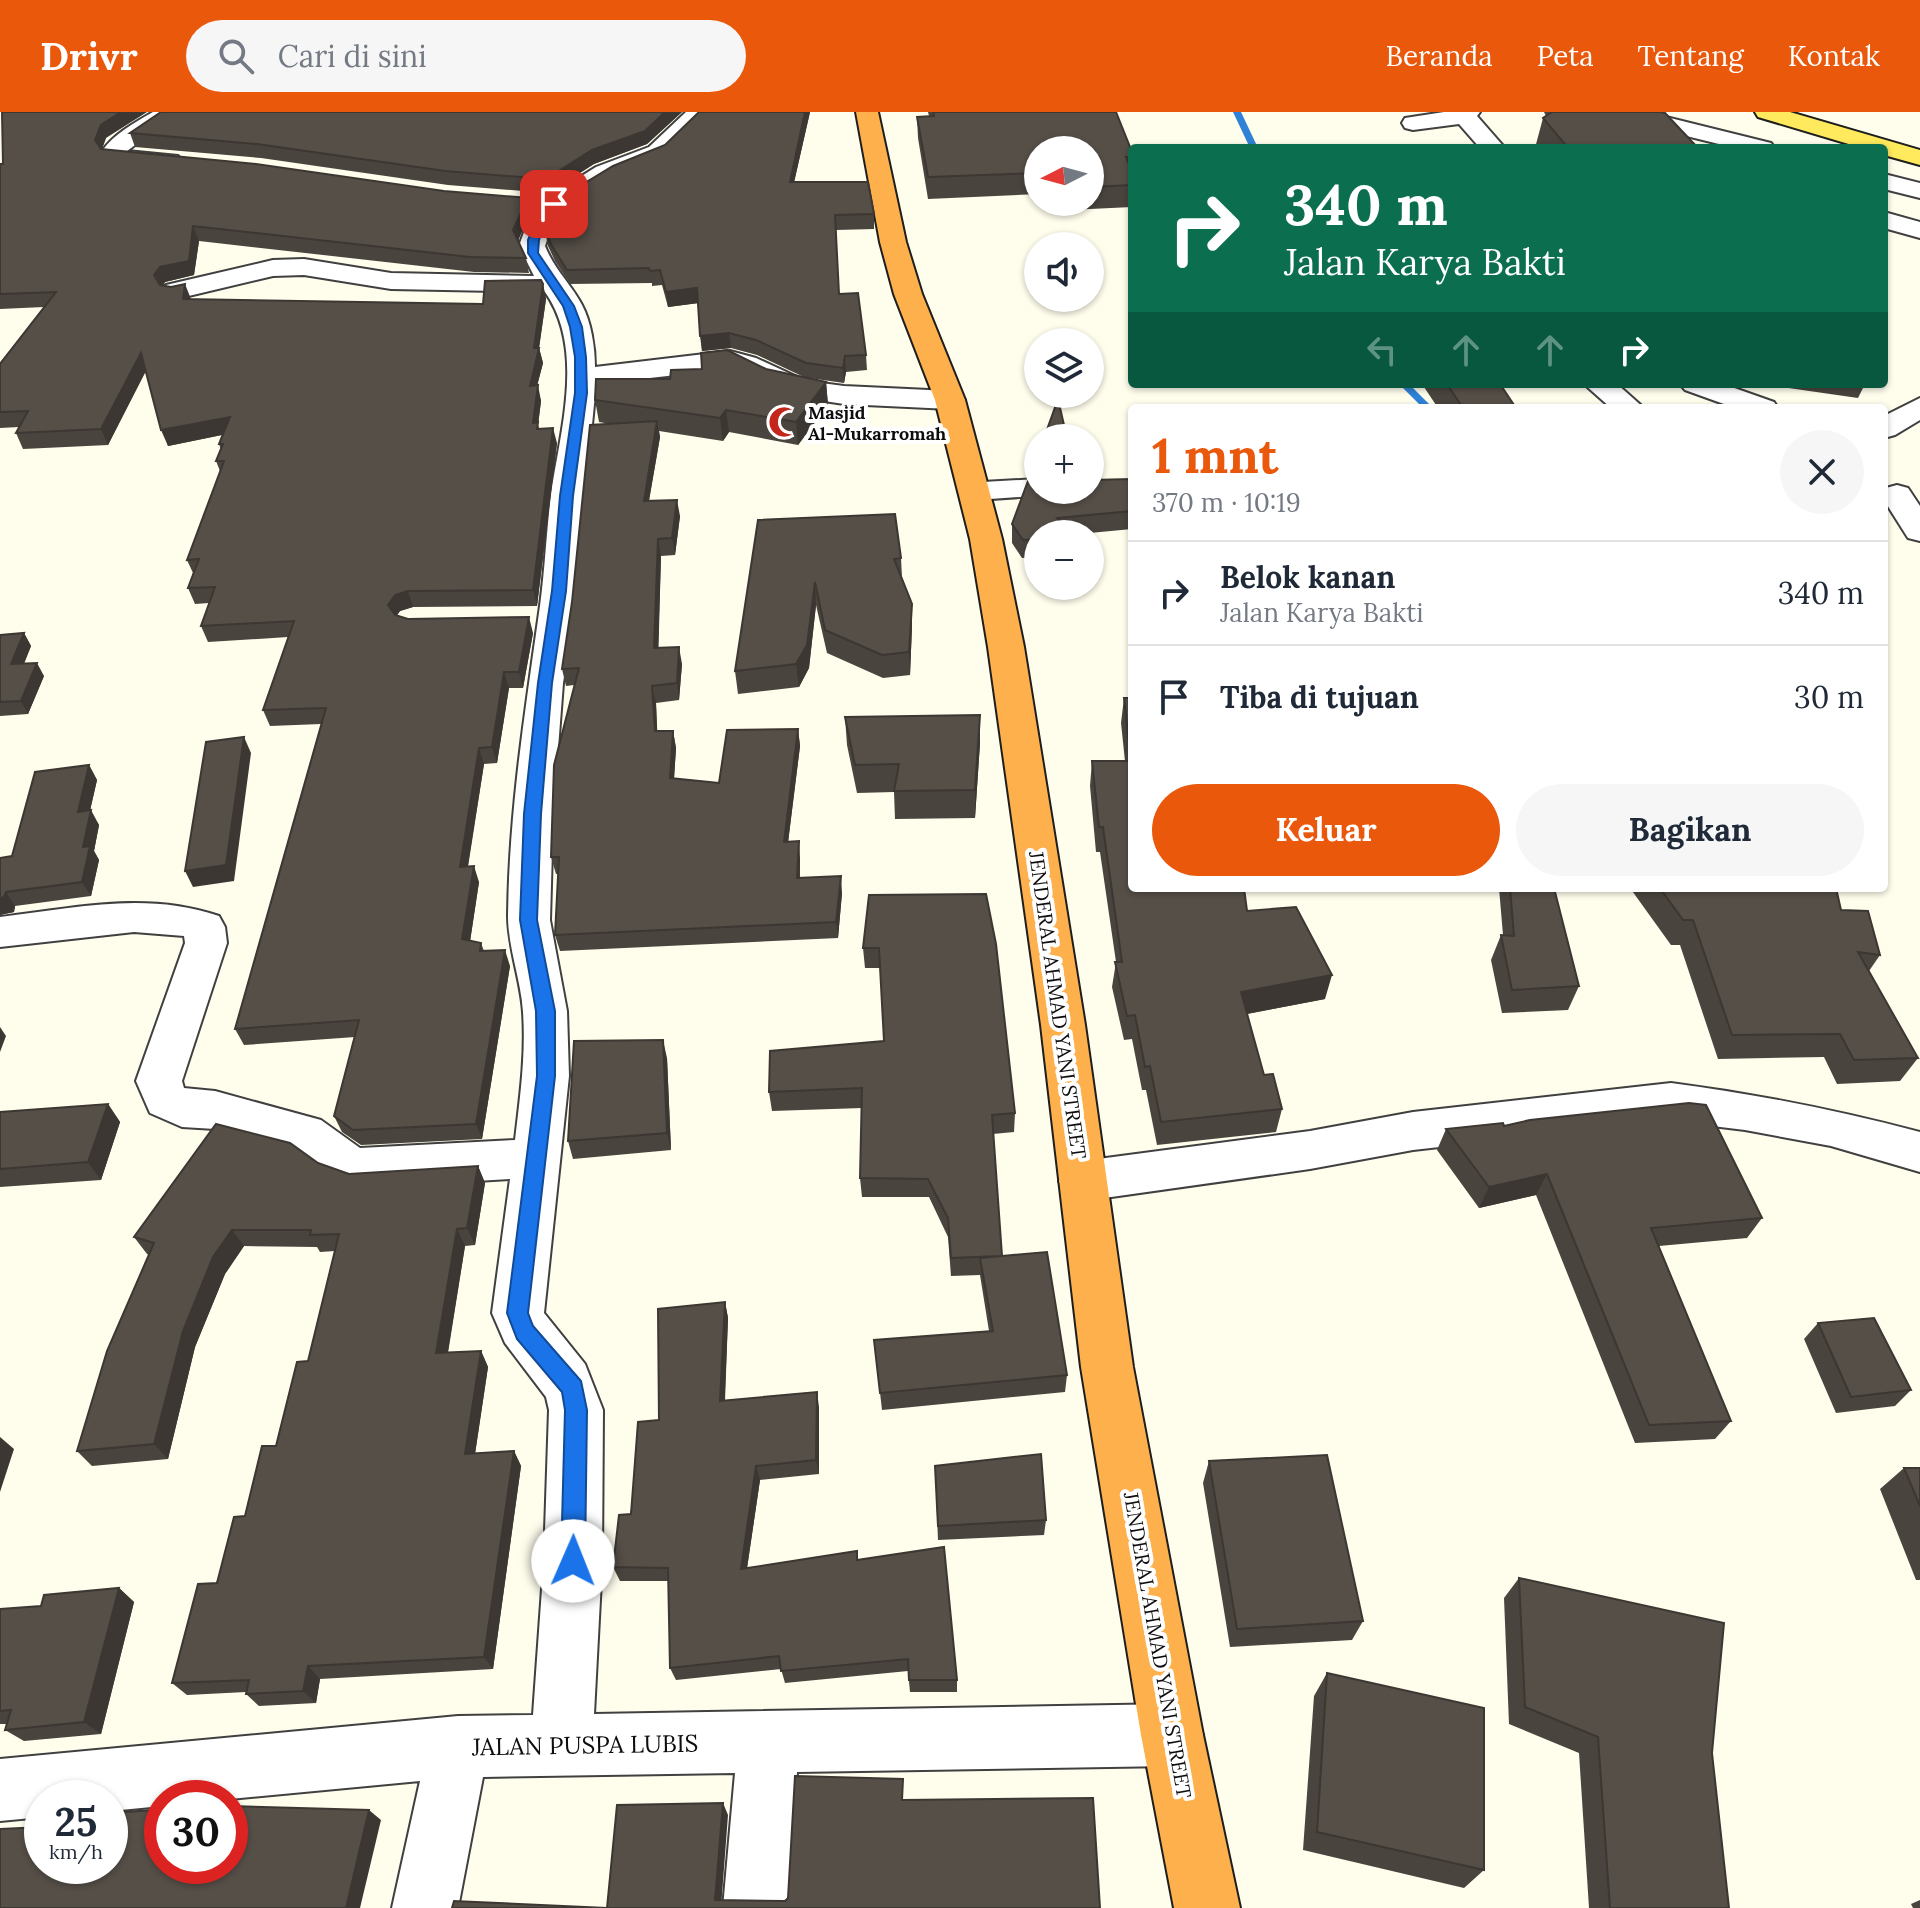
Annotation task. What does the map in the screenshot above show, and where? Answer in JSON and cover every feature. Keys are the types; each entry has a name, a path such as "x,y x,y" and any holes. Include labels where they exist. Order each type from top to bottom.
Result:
{"highway":[{"name":"JENDERAL AHMAD YANI STREET","path":"867,112 900,268 950,400 976,490 1006,647 1061,1009 1107,1367 1172,1735 1207,1908"}],"main road":[{"path":"1766,112 1873,144"},
{"path":"1888,148 1920,158"}],"street":[{"path":"169,112 126,138 116,146 115,155 194,163"},
{"path":"562,1743 571,1606 576,1410 573,1388 525,1332 518,1313 523,1250 546,1076 545,1011 529,920 528,892 539,742 540,620 581,377 576,327 569,306 539,264 532,246 541,221 540,202 657,152 699,112"},
{"path":"1409,118 1467,114 1490,144"},
{"path":"1643,114 1696,144"},
{"path":"1643,114 1749,144"},
{"path":"1409,118 1428,144"},
{"path":"1888,182 1920,191"},
{"path":"1888,221 1920,230"},
{"path":"176,291 273,268 304,267 391,281 471,285 555,284"},
{"path":"581,377 721,359 753,366 788,386 821,392 950,400"},
{"path":"1604,388 1624,404"},
{"path":"1706,388 1752,404"},
{"path":"1888,427 1920,407"},
{"path":"976,490 1024,488"},
{"path":"1900,496 1920,531"},
{"path":"0,932 156,917 189,919 204,927 206,943 159,1081 166,1100 182,1108 215,1110 304,1134 346,1164 359,1168 537,1158"},
{"path":"1083,1181 1310,1150 1413,1131 1671,1102 1745,1111 1831,1127 1920,1152"},
{"name":"JALAN PUSPA LUBIS","path":"0,1790 458,1747 1172,1735"},
{"path":"756,1908 768,1744"},
{"path":"425,1908 458,1747"}],"building":[{"path":"2,112 121,112 101,125 95,140 101,149 256,164 444,191 528,198 513,230 526,258 470,257 193,226 189,261 160,267 154,275 160,285 171,287 185,284 183,299 483,304 485,281 541,280 543,284 534,348 539,348 530,386 538,385 533,423 538,422 537,429 553,428 533,590 408,591 395,595 388,605 395,615 408,619 529,617 519,672 504,672 492,747 479,748 460,867 474,866 462,939 481,943 480,951 505,950 476,1124 353,1130 334,1116 359,1020 235,1029 326,708 263,710 294,621 201,626 215,587 188,588 199,559 187,560 224,461 216,461 230,417 161,430 141,353 101,429 16,433 28,411 0,412 0,364 56,292 0,294"},
{"path":"161,112 665,112 645,131 592,150 546,179 445,171 257,144 130,133"},
{"path":"699,112 805,112 790,182 868,182 874,214 835,215 839,294 858,293 866,355 845,356 843,368 806,363 756,340 729,333 700,336 697,288 666,292 660,270 650,271 649,268 567,270 545,231 553,209 562,197 613,166 665,145"},
{"path":"933,112 1116,112 1129,144 1126,157 1128,185 1104,186 1104,136 1024,136 1024,174 928,177 917,117 934,116"},
{"path":"1552,112 1660,112 1665,113 1694,144 1565,144 1543,118"},
{"path":"727,350 766,369 826,382 796,422 726,410 720,418 595,400 596,379 670,379 671,370 702,369 701,353"},
{"path":"1450,388 1503,388 1513,404 1460,404"},
{"path":"1055,408 1060,408 1064,424 1049,424"},
{"path":"657,421 644,501 677,500 672,538 658,539 654,648 679,647 677,683 652,686 655,731 673,731 670,778 719,783 727,730 798,729 784,842 799,841 797,878 841,876 836,922 555,935 559,857 551,857 554,765 579,668 562,669 590,425"},
{"path":"1128,479 1128,511 1057,518 1059,520 1024,520 1024,540 1012,524 1024,492 1024,504 1104,504 1104,480"},
{"path":"895,514 901,558 894,559 912,604 909,652 882,655 825,630 815,582 807,645 796,664 735,671 758,520"},
{"path":"24,633 11,664 37,663 21,701 0,702 0,635"},
{"path":"1124,698 1128,698 1128,734"},
{"path":"980,715 975,790 894,791 899,764 855,765 845,717"},
{"path":"244,737 226,865 185,871 206,742"},
{"path":"1092,761 1128,761 1128,892 1245,892 1247,911 1296,907 1332,975 1241,992 1264,1075 1273,1074 1282,1109 1161,1122 1150,1066 1145,1067 1135,1015 1127,1016 1115,962 1122,962 1103,827 1099,827"},
{"path":"89,765 78,812 91,810 83,847 90,846 82,882 6,892 0,898 0,858 12,856 35,772"},
{"path":"1510,892 1555,892 1579,986 1512,990 1501,935 1514,936"},
{"path":"1663,892 1837,892 1841,910 1868,911 1880,955 1858,952 1918,1058 1854,1060 1840,1034 1732,1035 1693,920 1683,920"},
{"path":"986,894 996,944 1015,1113 992,1115 1002,1256 1047,1252 1067,1375 880,1393 874,1340 993,1331 980,1258 1001,1256 951,1258 948,1218 928,1179 860,1178 862,1088 769,1092 770,1051 884,1041 879,948 863,948 869,895"},
{"path":"663,1040 667,1133 568,1141 574,1041"},
{"path":"1689,1103 1706,1105 1762,1218 1651,1228 1731,1421 1649,1425 1547,1174 1489,1187 1446,1129 1503,1123 1504,1126 1530,1120"},
{"path":"108,1104 88,1162 0,1169 0,1112"},
{"path":"216,1124 290,1143 318,1163 349,1174 478,1166 467,1228 457,1229 436,1353 481,1351 465,1454 514,1451 484,1657 308,1666 303,1691 246,1694 249,1680 172,1683 198,1584 217,1583 234,1517 245,1516 262,1446 276,1446 297,1362 308,1361 339,1234 310,1235 311,1230 232,1230 213,1257 183,1331 154,1444 77,1451 107,1351 154,1243 134,1237"},
{"path":"725,1302 720,1401 817,1392 816,1460 756,1466 741,1569 857,1551 857,1560 944,1547 957,1680 909,1680 908,1659 781,1671 779,1656 670,1668 668,1568 613,1567 619,1515 631,1514 638,1422 659,1420 658,1309"},
{"path":"1874,1318 1911,1390 1851,1397 1818,1323"},
{"path":"1041,1454 1046,1520 938,1526 935,1466"},
{"path":"1327,1455 1363,1621 1237,1629 1209,1461"},
{"path":"1904,1468 1920,1468 1920,1506"},
{"path":"1519,1578 1724,1623 1712,1753 1729,1908 1610,1908 1598,1737 1525,1707"},
{"path":"119,1588 84,1722 5,1730 11,1710 0,1711 0,1609 41,1606 44,1595"},
{"path":"1327,1673 1484,1708 1484,1870 1317,1832"},
{"path":"795,1776 903,1779 902,1800 1093,1798 1100,1908 607,1908 617,1805 723,1803 715,1900 785,1901 788,1898"},
{"path":"248,1807 369,1810 346,1908 0,1908 0,1829 24,1828 24,1884 128,1884 128,1812 144,1811 144,1884 248,1884"},
{"path":"454,1901 607,1908 452,1908"}],"waterway":[{"path":"1237,112 1252,144"},
{"path":"1408,388 1424,404"}],"place":[{"name":"Masjid Al-Mukarromah","path":"784,422"}],"route":[{"path":"554,204 541,221 532,246 533,253 569,306 581,357 581,393 567,496 559,591 545,683 533,814 529,920 545,1011 546,1076 536,1177 523,1250 518,1313 525,1332 573,1388 576,1410 573,1561"}]}
